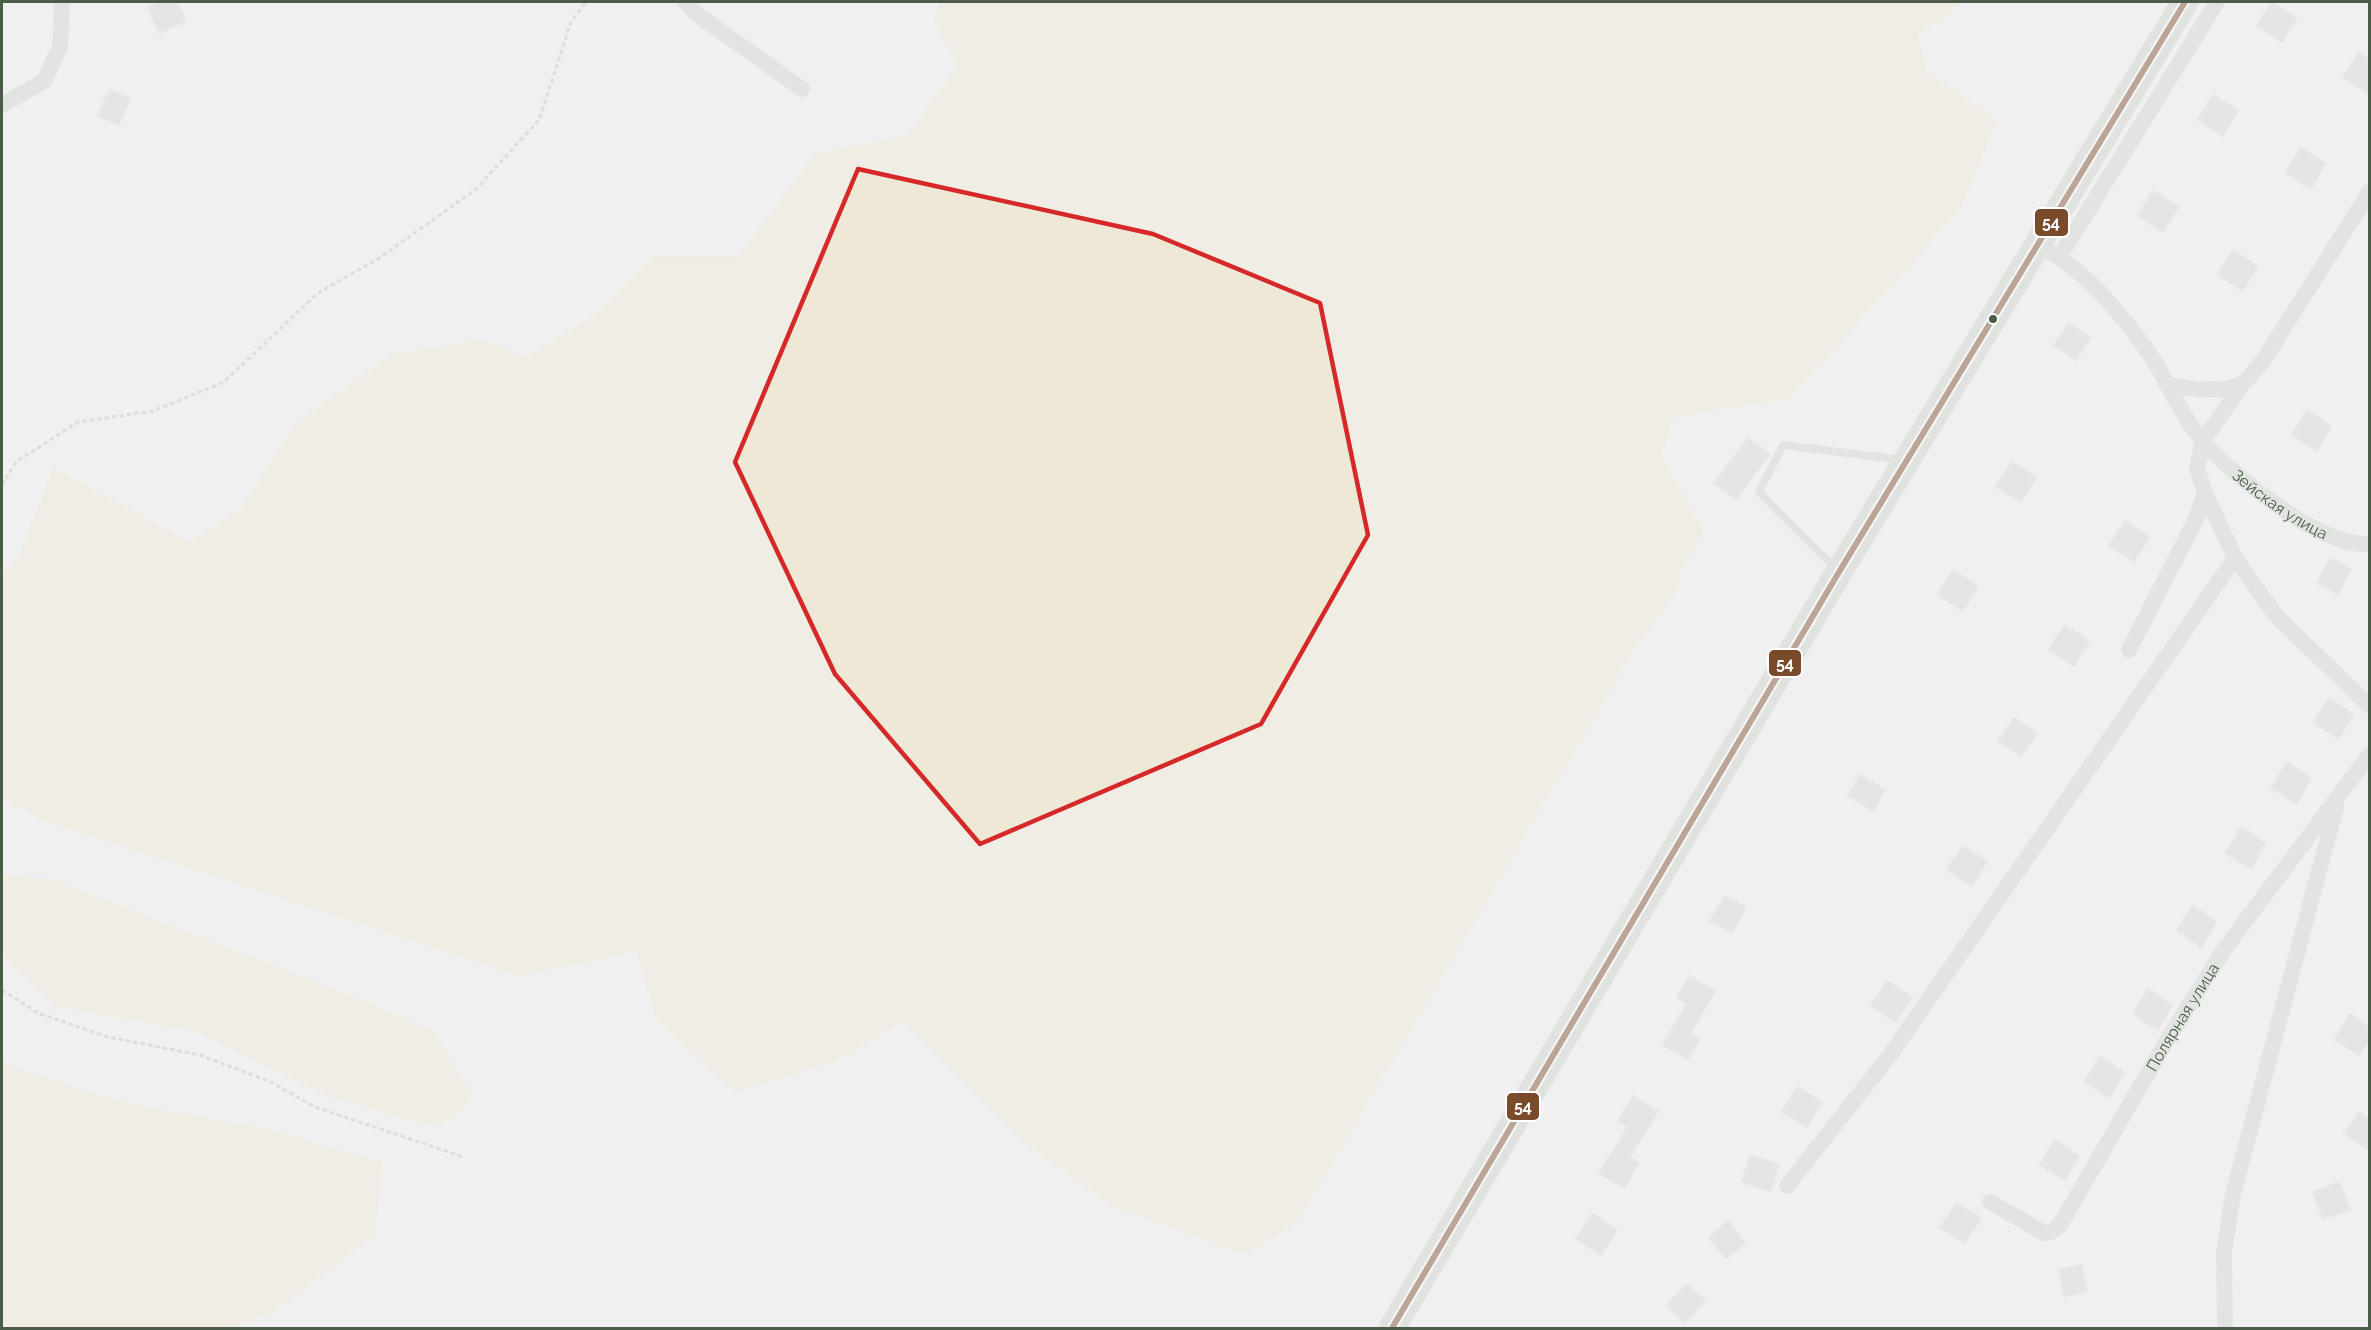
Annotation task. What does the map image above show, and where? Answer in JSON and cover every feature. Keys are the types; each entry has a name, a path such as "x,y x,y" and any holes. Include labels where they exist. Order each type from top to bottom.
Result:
{"main road":[{"path":"1392,1329 1839,572 1909,460 2049,251 2107,132 2185,2"}],"street":[{"path":"2,105 44,81 60,47 62,2"},
{"path":"685,2 698,15 801,89"},
{"path":"2049,251 2132,143 2217,2"},
{"path":"2107,132 2132,143"},
{"path":"2370,191 2263,361 2243,383 2203,441 2198,468 2205,493 2235,558 2277,617 2370,706"},
{"name":"Зейская улица","path":"2049,251 2110,302 2154,361 2203,441 2258,491 2317,532 2358,545 2370,544"},
{"path":"2166,384 2189,389 2210,389 2243,383"},
{"path":"2129,650 2196,519 2205,493"},
{"path":"1787,1186 1890,1055 2235,558"},
{"name":"Полярная улица","path":"1990,1202 2044,1233 2051,1232 2060,1225 2166,1042 2223,951 2283,867 2338,799 2370,754"},
{"path":"2225,1329 2224,1252 2234,1194 2338,799"}],"lane":[{"path":"1839,572 1759,492 1783,445 1909,460"}],"path":[{"path":"2,485 16,462 78,422 153,411 224,382 318,293 378,259 475,190 539,120 571,22 585,2"},
{"path":"2,990 48,1016 108,1037 200,1056 271,1082 315,1107 464,1157"}],"highlighted area":[{"path":"858,169 1153,234 1320,303 1368,535 1261,724 980,844 835,674 735,462"}],"shaded area":[{"path":"939,2 1963,2 1918,35 1928,73 1997,121 1960,209 1790,398 1674,417 1661,457 1704,531 1678,575 1681,584 1637,645 1296,1224 1244,1254 1114,1207 1029,1146 904,1021 833,1062 736,1092 656,1020 637,951 520,976 41,820 2,797 2,574 17,561 53,468 190,542 241,509 296,423 393,354 484,340 527,357 599,312 652,257 738,257 815,154 908,135 958,65 934,21"},
{"path":"2,876 51,879 319,983 432,1030 474,1098 436,1127 330,1097 193,1031 55,1006 2,953"},
{"path":"2,1063 117,1101 266,1129 382,1162 375,1234 275,1311 230,1328 2,1328"}],"building":[{"path":"158,2 178,2 187,21 159,34 147,7"},
{"path":"2271,2 2298,17 2282,43 2256,26"},
{"path":"2359,51 2370,59 2370,95 2342,78"},
{"path":"109,89 131,98 119,126 97,116"},
{"path":"2213,94 2239,111 2223,137 2197,120"},
{"path":"2301,146 2326,163 2311,190 2285,173"},
{"path":"2153,190 2179,207 2163,233 2137,216"},
{"path":"2233,249 2258,266 2243,292 2217,275"},
{"path":"2069,322 2092,338 2076,361 2053,345"},
{"path":"2307,409 2332,426 2317,452 2291,435"},
{"path":"1748,437 1771,454 1736,500 1713,483"},
{"path":"2012,461 2038,477 2021,503 1995,487"},
{"path":"2125,520 2151,537 2134,562 2108,546"},
{"path":"2330,557 2352,569 2338,595 2316,583"},
{"path":"1953,569 1979,586 1963,612 1937,595"},
{"path":"2064,624 2090,641 2074,667 2048,650"},
{"path":"2329,697 2354,714 2339,740 2313,723"},
{"path":"2014,717 2038,733 2021,757 1997,741"},
{"path":"2287,761 2312,778 2297,805 2270,788"},
{"path":"1860,774 1886,790 1873,812 1847,796"},
{"path":"2241,826 2266,843 2251,870 2224,853"},
{"path":"1962,845 1988,861 1972,887 1946,870"},
{"path":"1725,895 1747,908 1732,934 1709,921"},
{"path":"2192,904 2217,921 2202,948 2176,931"},
{"path":"1689,975 1716,991 1691,1033 1701,1038 1688,1060 1662,1045 1686,1004 1676,998"},
{"path":"1887,980 1913,997 1896,1023 1870,1006"},
{"path":"2148,988 2173,1005 2158,1031 2132,1014"},
{"path":"2350,1013 2370,1027 2370,1040 2360,1056 2334,1040"},
{"path":"2100,1055 2125,1073 2110,1099 2084,1082"},
{"path":"1797,1086 1823,1102 1807,1128 1781,1112"},
{"path":"1633,1095 1659,1111 1630,1157 1640,1163 1624,1189 1598,1173 1627,1127 1617,1121"},
{"path":"2359,1111 2370,1119 2370,1152 2343,1133"},
{"path":"2055,1138 2080,1156 2065,1181 2039,1165"},
{"path":"1750,1154 1780,1164 1771,1192 1741,1182"},
{"path":"2340,1181 2351,1210 2323,1220 2312,1192"},
{"path":"1956,1202 1982,1218 1965,1244 1939,1228"},
{"path":"1592,1213 1618,1230 1601,1256 1575,1239"},
{"path":"1728,1220 1746,1243 1726,1259 1708,1237"},
{"path":"2082,1264 2088,1292 2064,1297 2058,1269"},
{"path":"1686,1283 1706,1301 1685,1324 1666,1306"}],"transit line":[{"name":"54","path":"1392,1328 1839,572 2185,2"}]}
